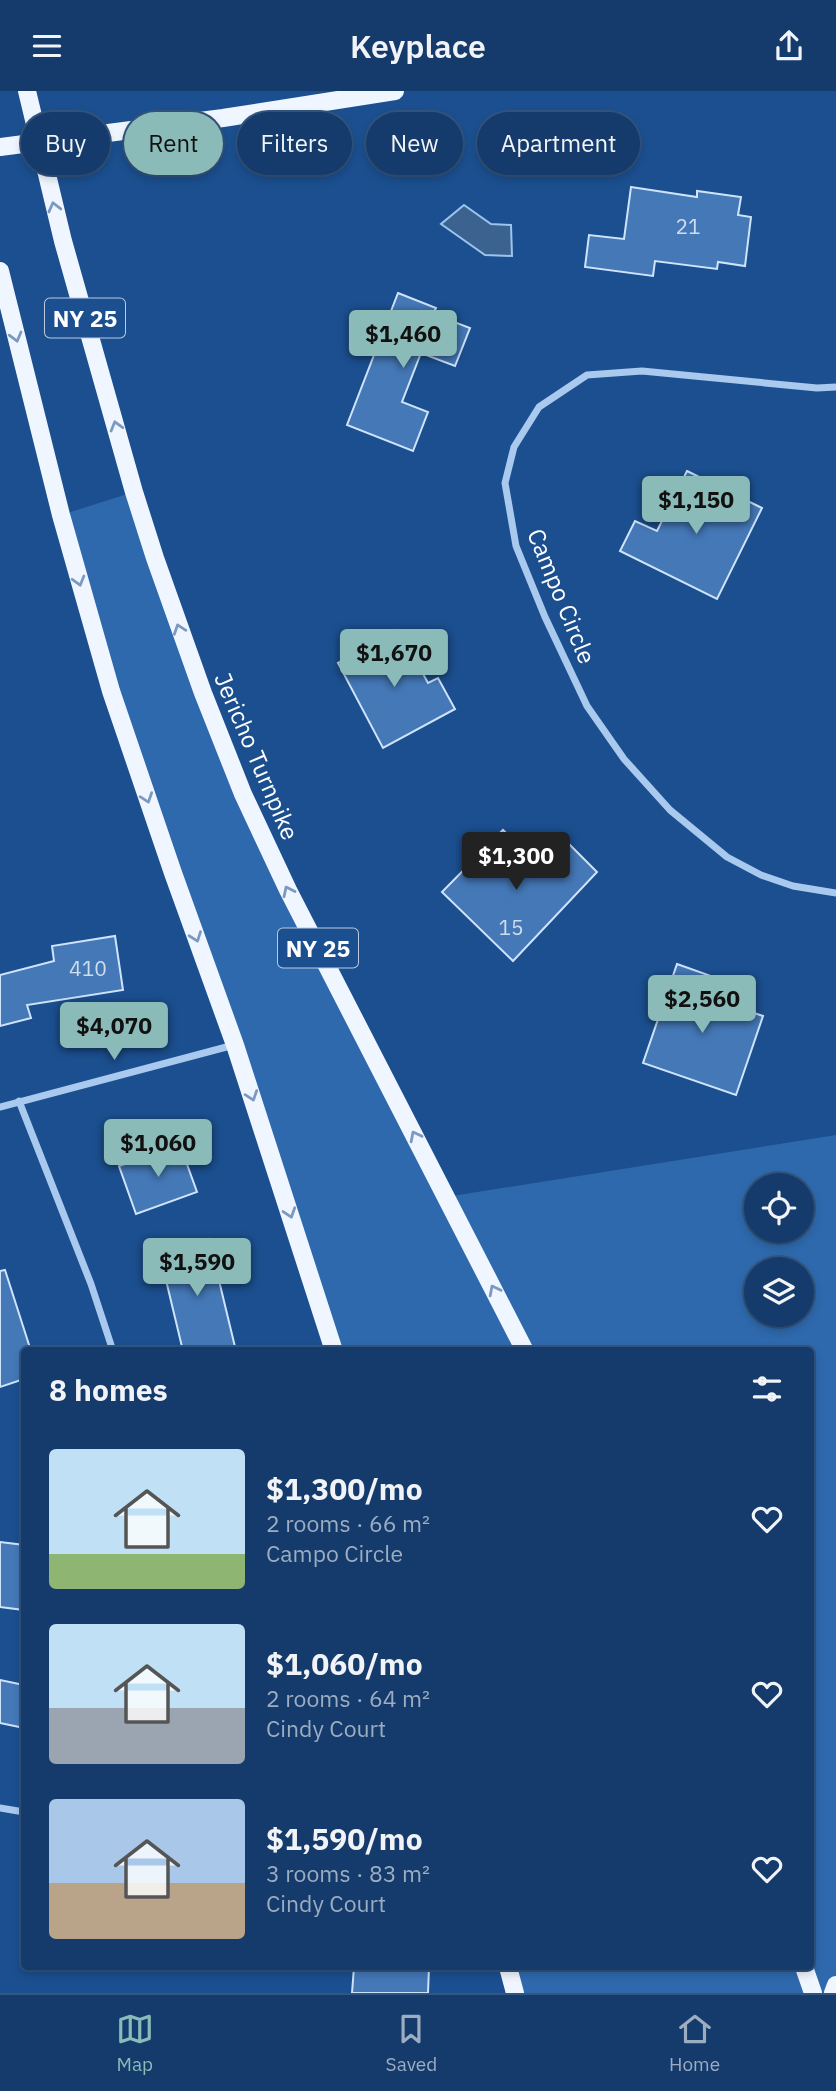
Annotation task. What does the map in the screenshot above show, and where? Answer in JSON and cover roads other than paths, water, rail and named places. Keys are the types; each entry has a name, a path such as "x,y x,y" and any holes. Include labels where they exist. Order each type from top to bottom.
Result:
{"main road":[{"name":"NY 25","path":"27,91 32,112"},
{"path":"110,133 395,91"},
{"path":"0,147 21,144"},
{"name":"Jericho Turnpike","path":"46,175 151,545 203,693 243,794 288,890 523,1347"},
{"name":"NY 25","path":"0,271 61,515 111,691 235,1045 333,1347"},
{"path":"509,1970 515,1993"},
{"path":"805,1970 813,1993"},
{"path":"833,1993 836,1985"}],"street":[{"name":"Campo Circle","path":"836,387 817,388 642,371 587,375 539,407 514,447 505,483 516,546 545,617 587,706 624,759 670,810 727,857 761,875 793,886 836,893"},
{"path":"0,1107 235,1045"},
{"path":"19,1101 91,1284 112,1347"},
{"path":"0,1808 21,1812"}]}
